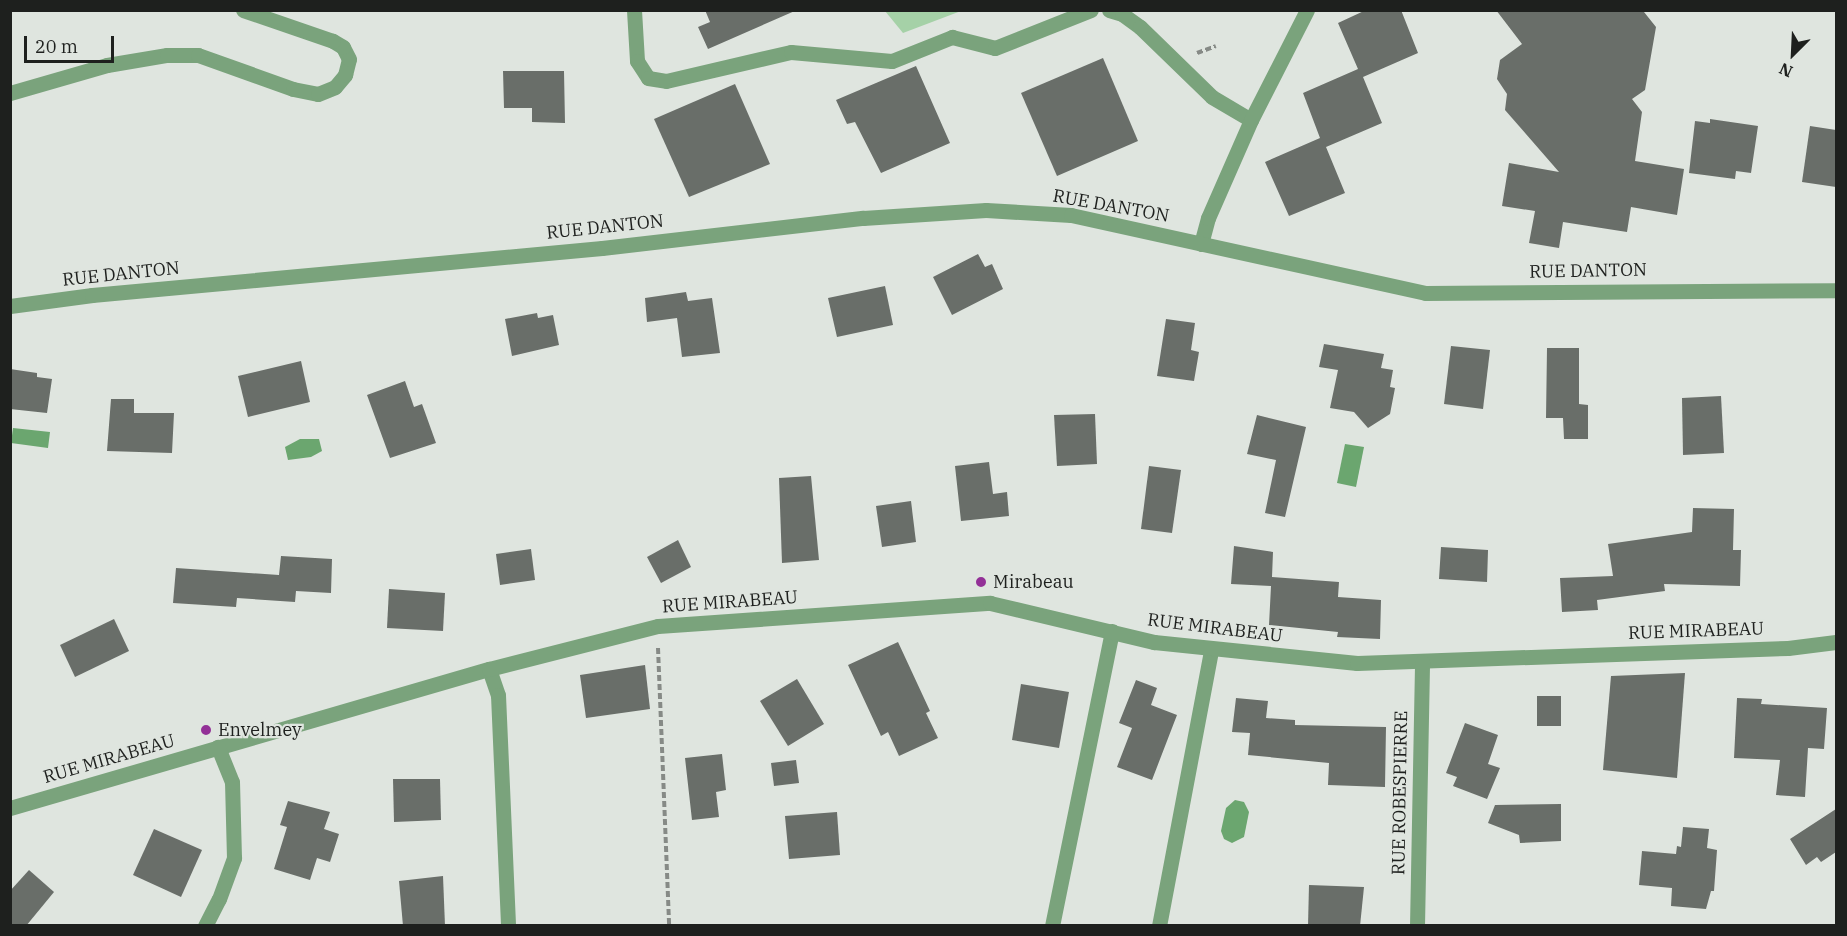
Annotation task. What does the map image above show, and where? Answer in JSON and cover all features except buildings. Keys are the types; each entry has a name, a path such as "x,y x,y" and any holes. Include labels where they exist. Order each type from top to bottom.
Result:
{"street":[{"path":"10,93 107,65 167,55 198,55 293,89 318,94 335,87 345,75 349,59 343,47 333,41 243,10"},
{"path":"634,10 637,61 648,78 666,81 791,52 892,61 952,37 995,48 1091,10"},
{"path":"1109,10 1122,14 1140,27 1212,97 1251,120"},
{"path":"1201,244 1208,218 1251,120 1307,10"},
{"name":"RUE DANTON","path":"10,306 92,295 602,248 863,218 986,210 1071,215 1425,293 1836,290"},
{"name":"RUE MIRABEAU","path":"10,808 489,669 658,626 990,603 1154,642 1211,650 1357,663 1788,648 1836,642"},
{"path":"1052,926 1112,631"},
{"path":"1159,926 1211,650"},
{"name":"RUE ROBESPIERRE","path":"1417,926 1422,662"},
{"path":"489,669 498,695 508,926"},
{"path":"205,926 219,899 234,858 232,782 218,747"}],"path":[{"path":"658,626 669,926"}],"shaded area":[{"path":"885,11 961,11 903,33"},
{"path":"13,428 50,432 48,448 11,443"},
{"path":"300,439 319,439 322,451 311,457 288,460 285,447"},
{"path":"1345,444 1364,447 1356,487 1337,483"},
{"path":"1235,800 1244,802 1249,812 1244,837 1232,843 1224,839 1221,831 1226,808"}],"place":[{"name":"Mirabeau","path":"981,582"},
{"name":"Envelmey","path":"206,730"}]}
